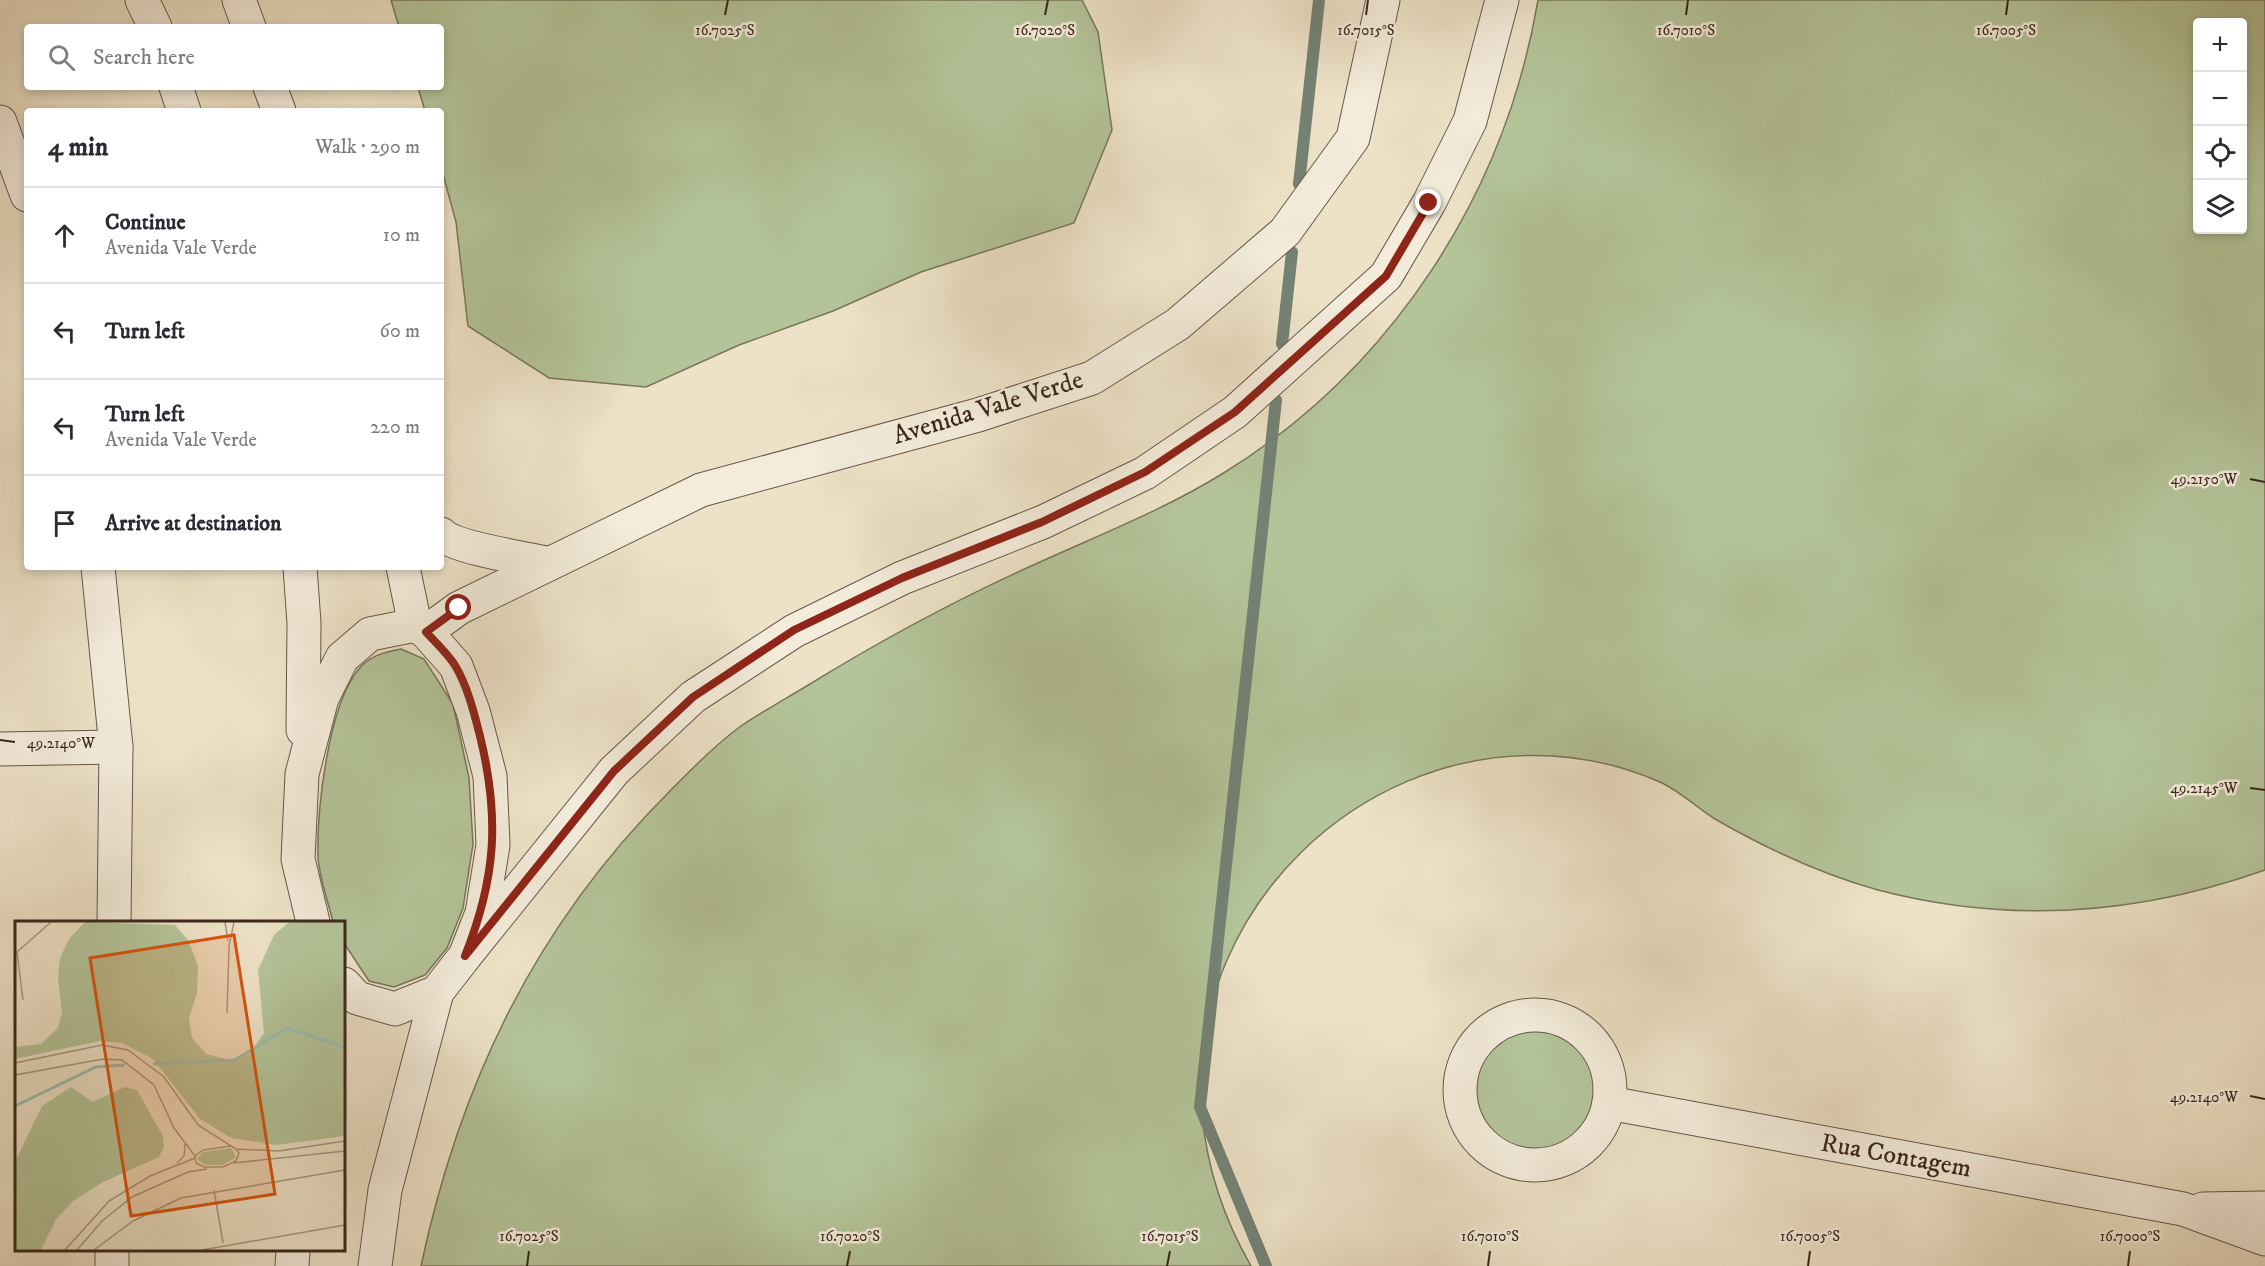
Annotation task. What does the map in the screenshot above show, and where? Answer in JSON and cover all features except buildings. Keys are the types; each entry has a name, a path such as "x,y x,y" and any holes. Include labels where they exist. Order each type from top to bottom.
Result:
{"street":[{"path":"142,0 154,24"},
{"path":"239,0 248,24"},
{"name":"Avenida Vale Verde","path":"421,629 546,563 701,490 978,415 1092,378 1178,324 1285,232 1353,138 1383,0"},
{"path":"375,1266 386,1190 437,992 614,771 693,697 794,630 902,578 1042,522 1145,472 1235,412 1386,276 1429,203 1470,121 1502,0"},
{"path":"177,90 183,108"},
{"path":"271,90 278,108"},
{"path":"0,122 24,187"},
{"path":"444,537 471,546 546,563"},
{"path":"98,570 116,747 114,921"},
{"path":"300,570 304,623 302,774 298,859 313,921"},
{"path":"404,570 421,629 456,666 473,711 489,776 493,845 482,913 465,956"},
{"path":"302,774 322,698 342,658 370,634 421,629"},
{"path":"0,749 116,747"},
{"path":"345,985 357,998 395,1009 437,992"},
{"path":"1537,1014 1554,1017 1563,1019 1585,1032 1601,1053 1609,1077 1609,1103 1601,1126 1586,1144 1567,1158 1544,1165 1521,1164 1499,1156 1489,1149 1480,1142 1466,1122 1460,1099 1461,1073 1472,1049 1489,1029 1512,1018 1537,1014"},
{"name":"Rua Contagem","path":"1609,1103 2183,1209 2265,1239"},
{"name":"Rua Contagem","path":"2183,1209 2265,1208"},
{"path":"111,1266 112,1251"},
{"path":"292,1266 294,1251"}],"green space":[{"path":"391,0 1082,0 1098,32 1112,130 1074,223 921,272 833,311 739,345 646,387 549,378 468,326 456,222 444,178 444,108 424,108 419,90 444,90 444,24 398,24"},
{"path":"1538,0 2265,0 2265,870 2170,897 2121,905 2073,910 1976,908 1927,901 1878,890 1836,876 1795,860 1735,830 1660,782 1596,762 1531,755 1468,762 1407,781 1351,812 1301,852 1259,902 1227,960 1213,998 1205,1037 1201,1076 1202,1116 1208,1155 1218,1193 1251,1266 421,1266 437,1199 457,1134 481,1071 509,1011 542,953 579,897 621,843 669,792 731,733 863,652 1001,580 1152,512 1222,474 1283,432 1338,383 1388,330 1431,271 1468,208 1498,142 1522,72"},
{"path":"401,649 424,659 453,704 469,778 473,844 463,908 447,948 425,975 394,987 369,981 345,945 345,921 333,921 318,856 322,786 326,759 339,708 358,670 367,661 383,653"},
{"path":"1535,1028 1558,1033 1578,1046 1591,1066 1596,1089 1591,1112 1578,1132 1558,1145 1535,1150 1512,1145 1492,1132 1479,1112 1474,1089 1479,1066 1492,1046 1512,1033"}],"waterway":[{"path":"1299,184 1319,0"},
{"path":"1282,344 1292,252"},
{"path":"1266,1266 1200,1107 1276,400"}],"route":[{"path":"459,608 426,632 456,666 473,711 489,776 493,845 482,913 465,956 614,771 693,697 794,630 902,578 1042,522 1145,472 1235,412 1386,276 1429,203"}]}
